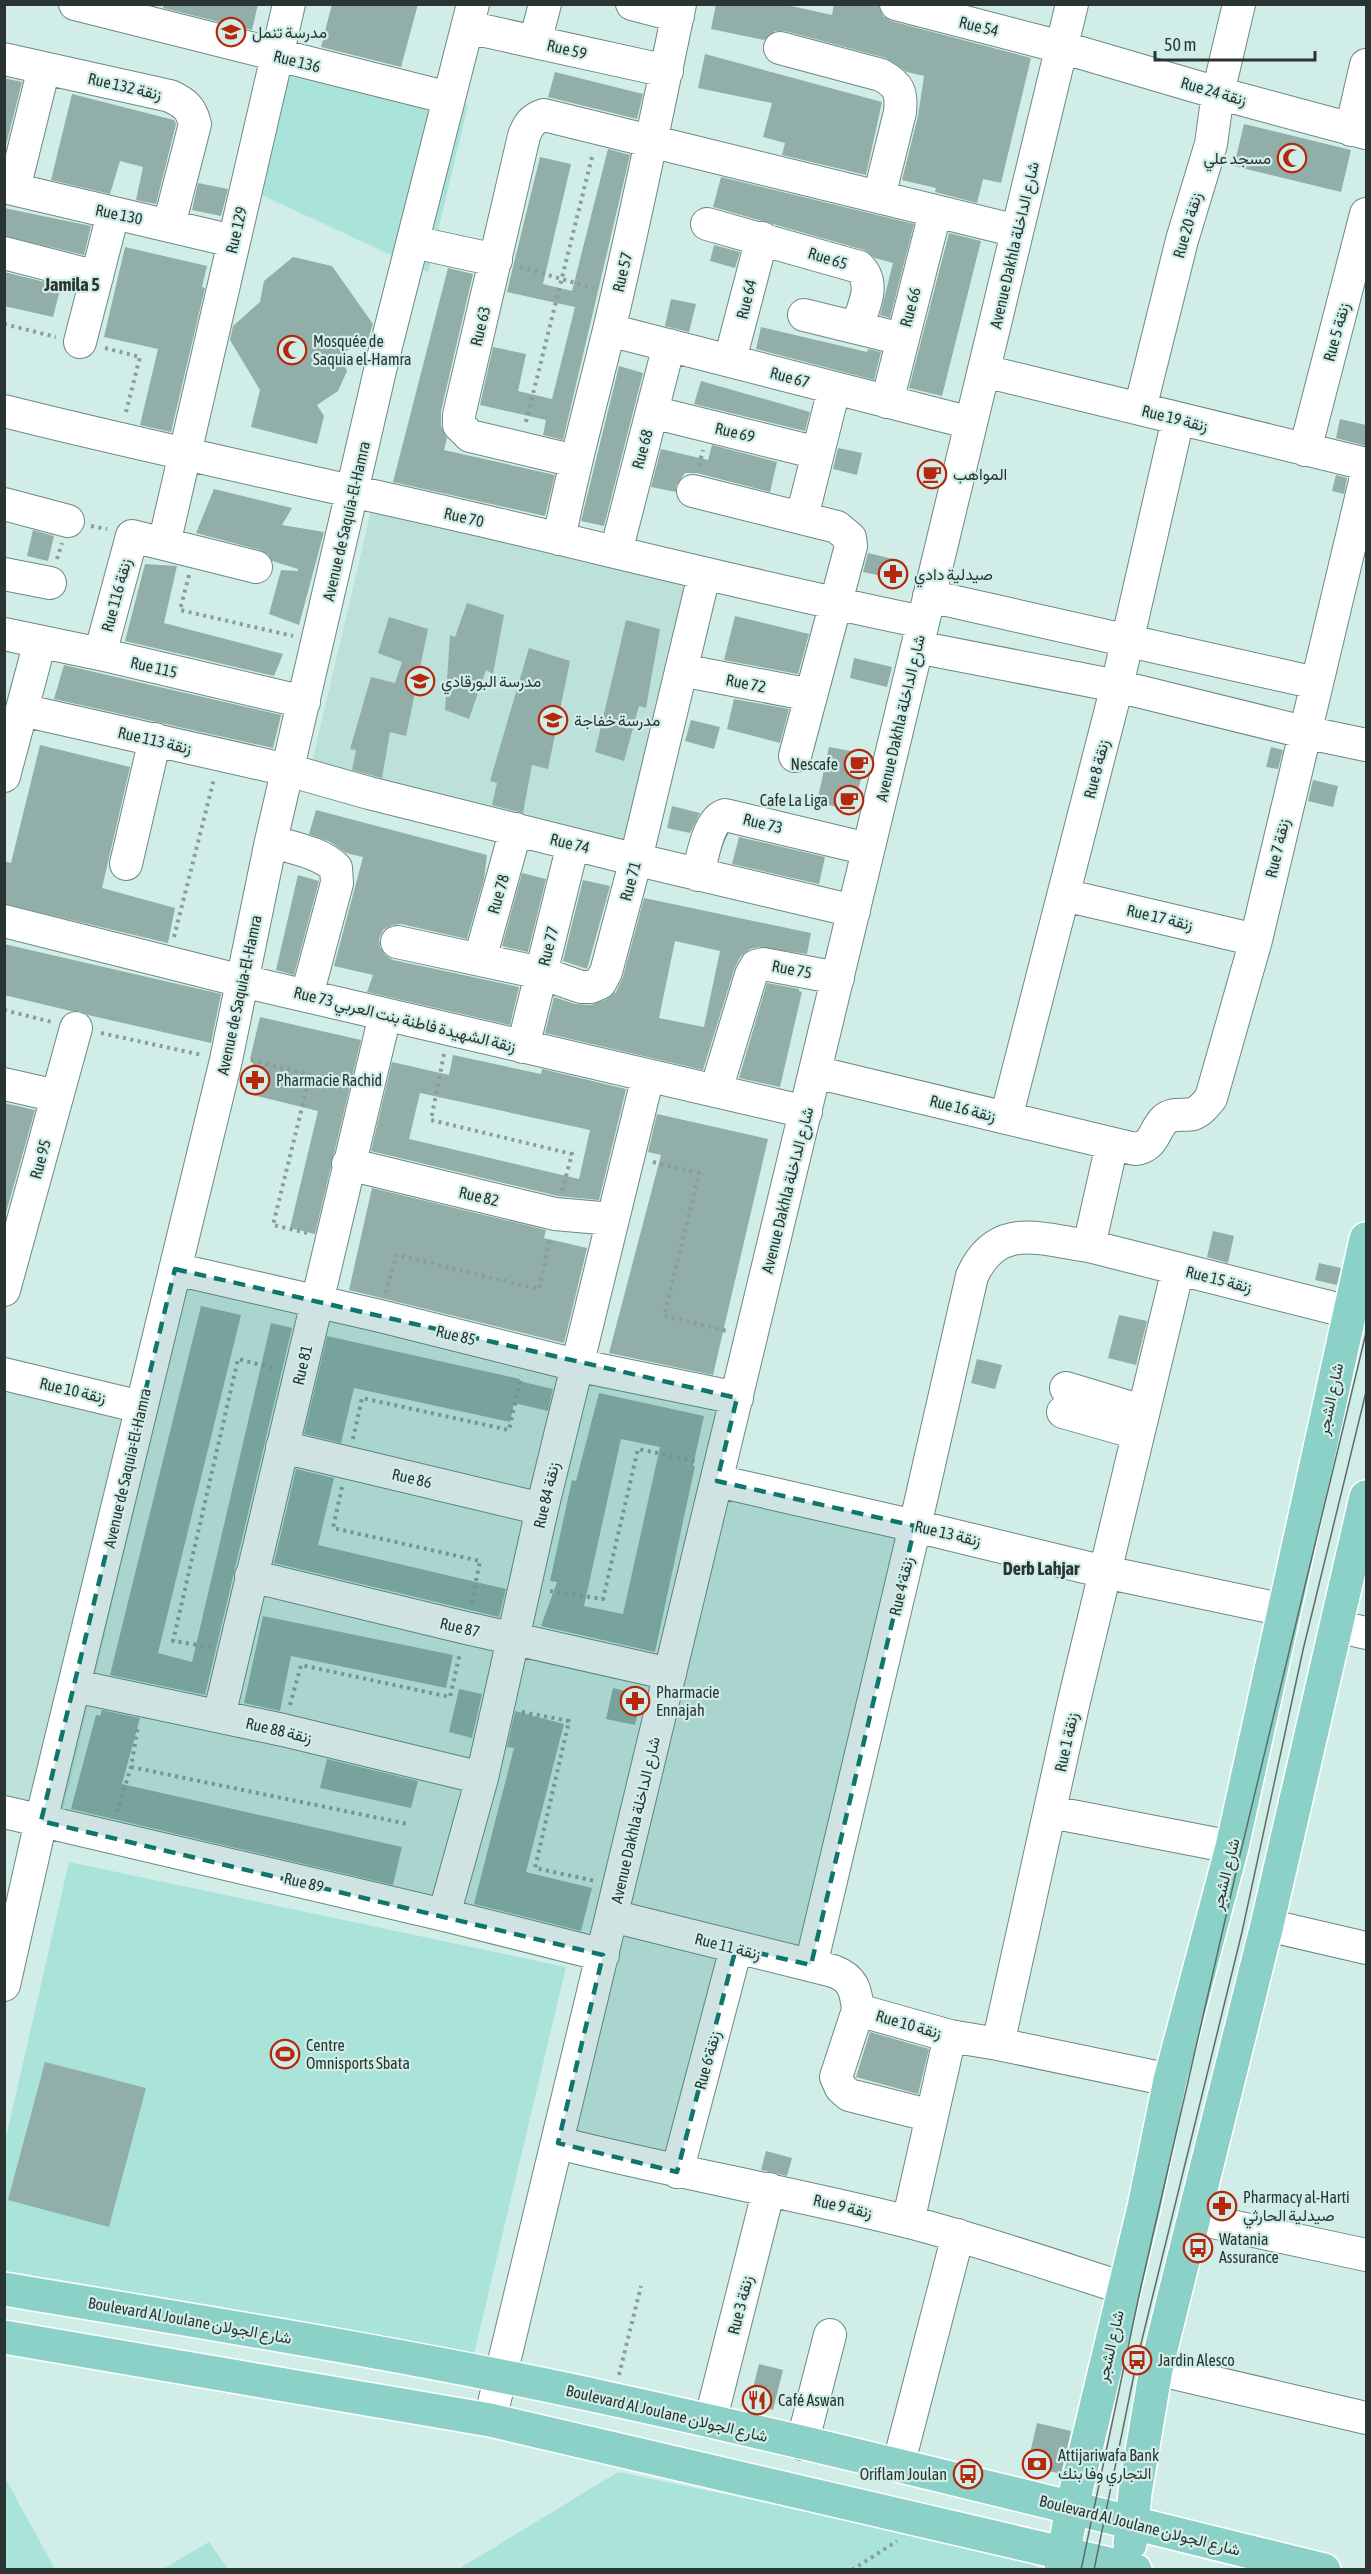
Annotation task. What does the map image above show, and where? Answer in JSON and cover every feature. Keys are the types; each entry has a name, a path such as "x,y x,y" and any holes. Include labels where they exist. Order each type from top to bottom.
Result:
{"main road":[{"name":"شارع الشجر","path":"1063,2561 1072,2507 1144,2207 1170,2080 1232,1847 1366,1239"},
{"path":"4,2337 490,2420 930,2520 1063,2561 1129,2569 1135,2493 1156,2369 1267,1925 1351,1629 1366,1497"},
{"name":"Boulevard Al Joulane شارع الجولان","path":"4,2289 344,2347 612,2399 1072,2507 1324,2570"},
{"path":"334,2392 344,2347"}],"street":[{"name":"Rue 136","path":"75,4 449,98"},
{"name":"Rue 129","path":"164,544 289,4"},
{"path":"535,42 545,4"},
{"path":"632,4 679,10"},
{"name":"Rue 54","path":"896,4 974,15 1061,47"},
{"name":"Avenue Dakhla شارع الداخلة","path":"490,2420 1072,4"},
{"name":"Rue 20 زنقة","path":"1140,409 1182,240 1211,144 1218,93 1239,4"},
{"name":"Rue 57","path":"559,538 575,461 609,330 653,142 679,10"},
{"name":"Rue 59","path":"470,16 535,42 667,71"},
{"name":"Avenue de Saquia-El-Hamra","path":"4,1985 12,1912 41,1821 75,1686 227,1057 271,841 317,641 470,16"},
{"name":"Rue 24 زنقة","path":"1061,47 1359,132"},
{"path":"780,48 881,75 894,82 899,89 902,98 900,112 879,197"},
{"name":"Rue 132 زنقة","path":"4,59 171,96 184,102 192,111 195,124 169,225"},
{"path":"1359,132 1366,65"},
{"path":"9,188 44,68"},
{"name":"Rue 63","path":"575,461 470,436 459,425 459,415 528,125 535,118 544,115 599,129"},
{"path":"599,129 879,197 935,213 1017,231"},
{"name":"Rue 130","path":"9,188 233,241"},
{"name":"Rue 66","path":"887,402 935,213"},
{"path":"80,342 113,214"},
{"name":"Rue 5 زنقة","path":"1305,450 1366,214"},
{"name":"Rue 65","path":"735,231 859,267 866,274 869,285 857,326"},
{"name":"Rue 64","path":"730,360 735,231"},
{"path":"413,242 496,260"},
{"path":"4,253 97,277"},
{"path":"804,315 857,326 902,339"},
{"name":"Rue 67","path":"609,330 971,423"},
{"name":"Rue 68","path":"616,552 669,345"},
{"name":"Rue 19 زنقة","path":"984,371 1366,464"},
{"path":"802,517 834,389"},
{"name":"Rue 70","path":"4,411 185,456 353,491 559,538 704,575 923,622"},
{"name":"Rue 69","path":"652,412 818,453"},
{"name":"Rue 8 زنقة","path":"1006,1118 1117,686 1179,419"},
{"name":"Rue 7 زنقة","path":"1112,1144 1135,1149 1144,1148 1151,1143 1170,1116 1192,1114 1203,1108 1211,1098 1256,940 1366,477"},
{"path":"693,491 837,527 845,531 850,538 851,546 795,756"},
{"path":"4,504 68,521"},
{"path":"132,536 256,567"},
{"name":"Rue 116 زنقة","path":"100,654 132,536"},
{"path":"4,574 50,583"},
{"name":"Rue 71","path":"397,942 480,958 541,973 581,987 591,987 600,983 606,972 636,859 704,575"},
{"path":"923,622 1128,640 1316,683"},
{"path":"923,622 1117,686 1366,745"},
{"name":"Rue 115","path":"4,634 304,702"},
{"path":"4,776 40,642"},
{"name":"Rue 72","path":"681,670 811,695"},
{"name":"Rue 113 زنقة","path":"22,710 288,770"},
{"path":"126,864 155,739"},
{"name":"Rue 74","path":"288,770 369,793 573,844 854,911"},
{"name":"Rue 73","path":"698,875 712,824 718,817 725,815 868,849"},
{"name":"Rue 78","path":"480,958 516,829"},
{"path":"271,841 323,858 336,868 336,883 307,995"},
{"name":"Rue 77","path":"523,1047 573,844"},
{"name":"Rue 17 زنقة","path":"1064,895 1256,940"},
{"name":"Rue 73 زنقة الشهيدة فاطنة بنت العربي","path":"4,921 242,981 806,1112"},
{"name":"Rue 75","path":"716,1090 751,975 756,966 763,964 838,978"},
{"name":"Rue 81","path":"219,1716 232,1651 385,1015"},
{"name":"Rue 95","path":"4,1290 76,1028"},
{"name":"Rue 16 زنقة","path":"815,1072 1112,1144"},
{"name":"Rue 84 زنقة","path":"444,1915 482,1778 576,1365 648,1076"},
{"path":"4,1084 57,1096"},
{"path":"1089,1246 1112,1144"},
{"name":"Rue 82","path":"348,1164 555,1214 612,1219"},
{"name":"Rue 15 زنقة","path":"1026,1237 1089,1246 1349,1312"},
{"name":"Rue 4 زنقة","path":"811,1965 972,1276 979,1259 990,1247 1006,1240 1026,1237"},
{"name":"Rue 85","path":"175,1269 380,1316 576,1365 736,1398"},
{"name":"Rue 1 زنقة","path":"998,2044 1105,1572 1178,1269"},
{"name":"Rue 10 زنقة","path":"4,1374 141,1407"},
{"path":"1064,1400 1140,1422"},
{"name":"Rue 86","path":"282,1447 542,1509"},
{"name":"Rue 13 زنقة","path":"719,1473 915,1526 1105,1572 1284,1610"},
{"name":"Rue 87","path":"250,1576 670,1674"},
{"name":"Rue 88 زنقة","path":"75,1686 283,1730 482,1778"},
{"name":"Rue 89","path":"4,1812 444,1915 603,1955"},
{"path":"1051,1812 1232,1847"},
{"name":"Rue 11 زنقة","path":"612,1917 845,1975"},
{"path":"1267,1925 1366,1948"},
{"name":"Rue 6 زنقة","path":"677,2172 736,1948"},
{"name":"Rue 10 زنقة","path":"845,1975 855,1987 858,2010 950,2036 998,2044"},
{"path":"858,2010 836,2077 841,2088 849,2095 932,2116"},
{"path":"908,2222 950,2036"},
{"path":"998,2044 1170,2080"},
{"name":"Rue 9 زنقة","path":"558,2143 677,2172 769,2189 908,2222 958,2235 1123,2288"},
{"name":"Rue 3 زنقة","path":"710,2422 769,2189"},
{"path":"1194,2218 1366,2255"},
{"path":"898,2466 958,2235"},
{"path":"802,2444 830,2335"},
{"path":"1156,2369 1366,2418"}],"path":[{"path":"519,449 599,129"},
{"path":"496,260 617,295"},
{"path":"4,324 140,357 118,440"},
{"path":"693,491 709,426"},
{"path":"50,583 68,521 132,536"},
{"path":"194,553 180,610 317,641"},
{"path":"168,962 220,755"},
{"path":"4,1010 76,1028 310,1075 273,1224 331,1239"},
{"path":"380,1316 396,1255 539,1289 555,1214 572,1154 431,1120 449,1030"},
{"path":"628,1155 699,1173 664,1316 751,1337"},
{"path":"283,1730 301,1665 450,1697 480,1561 333,1528 347,1464 362,1398 509,1430 527,1352"},
{"path":"232,1651 173,1641 238,1359 300,1374"},
{"path":"524,1587 603,1599 638,1449 719,1473"},
{"path":"109,1836 131,1767 142,1702"},
{"path":"498,1707 569,1721 535,1868 619,1886"},
{"path":"131,1767 408,1824"},
{"path":"612,2399 641,2286"},
{"path":"852,2570 930,2520"}],"highlighted area":[{"path":"175,1269 737,1398 717,1481 915,1526 811,1965 736,1948 677,2172 558,2143 603,1955 41,1821"}],"shaded area":[{"path":"372,507 708,585 642,871 309,775"},
{"path":"5,1385 155,1423 59,1828 5,1816"}],"green space":[{"path":"282,59 468,105 428,272 251,190"},
{"name":"Centre Omnisports Sbata","path":"69,1862 566,1967 473,2358 5,2276 5,2142"},
{"path":"618,2472 1029,2558 1038,2569 457,2570"},
{"path":"5,2478 55,2569 5,2569"},
{"path":"209,2542 228,2569 163,2569"}],"building":[{"path":"164,4 258,4 252,30 163,8"},
{"path":"332,4 418,4 401,67 321,47"},
{"path":"716,4 782,4 832,15 834,4 879,4 883,16 891,21 1031,58 1001,183 983,179 977,203 935,192 936,188 902,180 918,116 924,76 907,72 886,58 785,31 775,31 764,40 711,29"},
{"path":"705,54 882,102 866,175 782,155 785,143 763,137 772,103 698,88"},
{"path":"555,72 643,94 637,119 548,97"},
{"path":"4,78 22,82 4,153"},
{"path":"72,94 174,120 176,124 156,204 136,200 143,167 120,161 110,194 51,180"},
{"name":"مسجد علي","path":"1244,124 1351,150 1341,192 1234,166"},
{"path":"608,149 630,155 563,440 543,435 546,420 480,405 493,347 526,354 518,391 552,399 575,307 507,292 540,157 571,164 543,284 572,291"},
{"path":"721,177 914,224 890,318 880,315 893,263 875,258 864,250 713,207"},
{"path":"198,183 228,189 221,216 192,210"},
{"path":"4,208 91,226 84,255 4,236"},
{"path":"949,233 981,241 942,396 909,388"},
{"path":"714,245 740,252 735,268 710,261"},
{"path":"125,247 207,266 202,287 205,288 171,432 140,425 158,349 104,337"},
{"name":"Mosquée de Saquia el-Hamra","path":"293,257 332,266 373,324 368,339 339,355 347,371 338,391 317,405 324,416 317,444 251,427 260,390 230,340 233,326 260,302 264,281"},
{"path":"448,268 473,274 441,411 441,426 447,438 444,450 555,475 545,516 393,482"},
{"path":"4,272 61,286 53,317 4,306"},
{"path":"671,299 696,304 689,332 665,326"},
{"path":"761,327 867,352 868,349 881,352 874,380 756,349"},
{"path":"619,366 643,373 604,526 581,521"},
{"path":"701,381 810,412 805,431 694,404"},
{"path":"1340,419 1366,425 1366,446 1336,438"},
{"path":"712,445 777,462 770,492 697,473 685,473 676,486 676,492 651,487 661,449 708,460"},
{"path":"838,448 862,453 857,475 833,469"},
{"path":"1336,475 1347,478 1344,494 1332,491"},
{"path":"214,489 292,508 282,525 324,532 299,625 269,614 281,570 298,571 298,569 272,561 268,554 260,550 196,533"},
{"path":"33,530 54,536 48,561 27,556"},
{"path":"868,553 901,561 896,579 863,572"},
{"path":"145,564 177,566 164,623 283,654 274,676 125,641"},
{"path":"467,603 504,615 493,674 486,670 469,719 445,710 450,635 455,637"},
{"path":"735,616 809,634 798,674 724,660"},
{"path":"389,617 428,629 406,736 390,732 382,778 352,770 356,750 350,749 371,677 395,683 402,662 378,653"},
{"path":"626,620 660,629 646,708 639,706 624,761 595,752"},
{"path":"529,648 570,661 548,769 532,765 523,813 492,805 497,783 490,781"},
{"path":"854,658 892,667 887,687 850,678"},
{"path":"64,665 281,715 273,748 54,699"},
{"path":"734,699 789,709 780,743 727,729"},
{"path":"691,720 720,727 714,749 685,741"},
{"path":"40,745 130,767 102,888 175,908 168,943 4,904 4,861 11,863"},
{"path":"829,747 867,754 853,811 817,802"},
{"path":"1271,747 1283,750 1278,769 1266,767"},
{"path":"1313,780 1338,786 1333,807 1308,801"},
{"path":"672,806 700,813 690,833 667,828"},
{"path":"316,810 487,855 484,879 467,939 401,924 392,925 383,930 379,939 380,947 385,955 393,960 519,987 510,1025 367,992 373,975 334,966 363,857 346,853 330,842 309,834"},
{"path":"739,837 825,857 819,884 732,864"},
{"path":"522,873 546,879 528,952 502,946"},
{"path":"298,875 319,881 294,975 276,970"},
{"path":"583,880 610,886 587,969 563,961"},
{"path":"644,898 811,933 807,954 759,947 750,949 740,957 703,1070 545,1033 554,997 575,1004 591,1005 607,999 616,992 623,977","holes":["675,941 720,951 704,1027 659,1018"]},
{"path":"4,944 221,994 211,1043 4,995"},
{"path":"767,983 799,989 802,992 780,1087 739,1078"},
{"path":"260,1017 361,1040 315,1234 290,1228 318,1111 245,1093 254,1060 250,1059"},
{"path":"453,1055 541,1074 542,1069 626,1089 599,1200 558,1196 371,1151 392,1062 449,1075","holes":["420,1093 590,1130 579,1179 409,1139"]},
{"path":"4,1103 35,1110 4,1220"},
{"path":"657,1114 768,1139 713,1375 609,1353 661,1155 648,1152"},
{"path":"372,1188 546,1230 544,1238 587,1248 564,1343 349,1290"},
{"path":"1213,1231 1234,1236 1228,1263 1207,1257"},
{"path":"1319,1263 1341,1268 1337,1285 1315,1280"},
{"path":"201,1306 241,1315 158,1653 192,1662 271,1323 292,1328 205,1695 110,1675"},
{"path":"1119,1315 1147,1321 1136,1365 1108,1358"},
{"path":"327,1336 520,1379 519,1381 553,1389 548,1411 514,1403 510,1422 354,1388 341,1443 304,1434"},
{"path":"977,1359 1002,1365 995,1389 971,1383"},
{"path":"599,1393 704,1416 655,1652 541,1626 557,1582 550,1581 572,1480 576,1481","holes":["621,1439 660,1447 623,1614 584,1606"]},
{"path":"296,1469 334,1478 318,1545 506,1589 499,1617 274,1563"},
{"path":"263,1616 453,1655 446,1688 291,1656 280,1711 244,1703"},
{"path":"613,1688 642,1695 635,1725 606,1719"},
{"path":"459,1689 482,1694 472,1738 449,1732"},
{"path":"102,1710 140,1718 122,1784 402,1847 393,1885 71,1809 96,1715 100,1716"},
{"path":"515,1711 564,1724 526,1872 592,1888 581,1931 474,1904 514,1748 507,1747"},
{"path":"327,1759 418,1781 411,1808 320,1788"},
{"path":"870,2032 929,2049 918,2094 856,2077"},
{"path":"45,2062 146,2088 109,2227 8,2200"},
{"path":"766,2151 792,2158 787,2176 761,2170"},
{"path":"759,2364 783,2370 773,2410 749,2404"},
{"path":"1037,2423 1071,2431 1061,2474 1027,2466"}],"tram line":[{"path":"1081,2570 1140,2291 1240,1855 1366,1333"},
{"path":"1094,2570 1137,2360 1242,1932 1303,1650 1366,1392"}],"place":[{"name":"مدرسة تنمل","path":"231,32"},
{"name":"مسجد علي","path":"1292,158"},
{"name":"Mosquée de Saquia el-Hamra","path":"292,350"},
{"name":"المواهب","path":"932,474"},
{"name":"صيدلية دادي","path":"893,574"},
{"name":"مدرسة البورقادي","path":"420,681"},
{"name":"مدرسة خفاجة","path":"553,720"},
{"name":"Nescafe","path":"859,764"},
{"name":"Cafe La Liga","path":"849,800"},
{"name":"Pharmacie Rachid","path":"255,1080"},
{"name":"Pharmacie Ennajah","path":"635,1701"},
{"name":"Centre Omnisports Sbata","path":"285,2054"},
{"name":"Pharmacy al-Harti صيدلية الحارثي","path":"1222,2206"},
{"name":"Watania Assurance","path":"1198,2248"},
{"name":"Jardin Alesco","path":"1137,2360"},
{"name":"Café Aswan","path":"757,2400"},
{"name":"Attijariwafa Bank التجاري وفا بنك","path":"1037,2464"},
{"name":"Oriflam Joulan","path":"968,2474"}],"district":[{"name":"Jamila 5","path":"72,284"},
{"name":"Derb Lahjar","path":"1041,1568"}]}
